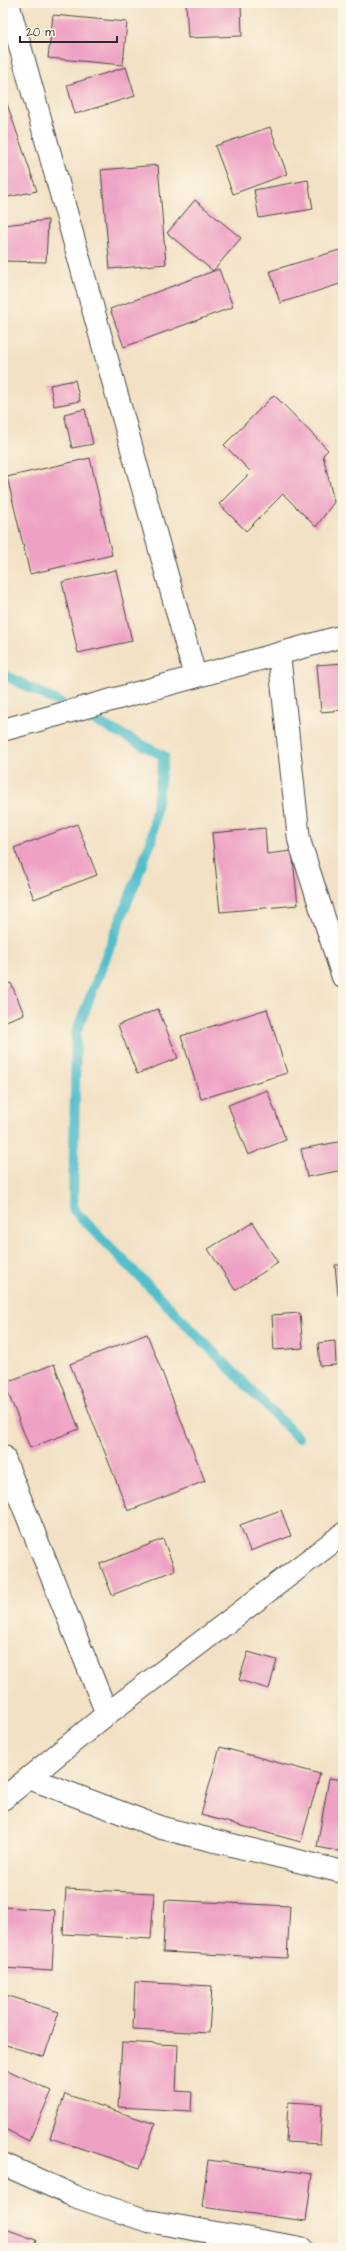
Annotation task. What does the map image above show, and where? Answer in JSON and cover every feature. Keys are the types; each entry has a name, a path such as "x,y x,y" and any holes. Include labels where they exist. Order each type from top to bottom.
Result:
{"street":[{"path":"8,3 194,676"},
{"path":"3,730 343,636"},
{"path":"279,654 299,840 343,977"},
{"path":"3,1456 107,1714"},
{"path":"3,1799 107,1714 343,1534"},
{"path":"29,1778 162,1828 343,1872"},
{"path":"3,2164 74,2196 148,2221 301,2248"}],"building":[{"path":"186,3 241,3 242,36 188,38"},
{"path":"53,15 127,22 123,65 48,58"},
{"path":"126,67 135,96 75,114 67,85"},
{"path":"5,98 37,191 3,198 3,99"},
{"path":"270,127 287,174 233,194 215,146"},
{"path":"158,165 166,264 110,269 101,170"},
{"path":"308,180 313,209 259,218 254,190"},
{"path":"195,200 241,238 213,271 167,233"},
{"path":"48,220 46,262 3,261 3,225"},
{"path":"343,249 343,283 280,303 270,271"},
{"path":"219,269 233,307 124,347 110,309"},
{"path":"75,380 80,401 54,406 50,385"},
{"path":"274,395 328,450 323,455 334,502 316,527 283,494 246,531 219,504 251,472 224,445"},
{"path":"85,409 93,444 72,448 64,414"},
{"path":"90,458 112,555 30,574 7,477"},
{"path":"116,570 132,641 78,653 62,582"},
{"path":"343,663 343,710 321,712 317,665"},
{"path":"77,824 97,875 34,899 14,848"},
{"path":"265,828 267,854 292,851 298,905 220,912 212,833"},
{"path":"11,983 24,1014 3,1022 3,986"},
{"path":"158,1009 178,1058 137,1074 118,1025"},
{"path":"267,1009 287,1073 201,1099 181,1036"},
{"path":"267,1090 286,1140 248,1155 228,1105"},
{"path":"343,1141 343,1170 307,1177 301,1149"},
{"path":"252,1222 278,1263 235,1290 208,1249"},
{"path":"335,1265 343,1265 343,1295 338,1295"},
{"path":"300,1313 303,1348 274,1350 272,1315"},
{"path":"147,1334 205,1481 128,1511 70,1364"},
{"path":"335,1341 336,1365 320,1366 318,1343"},
{"path":"54,1364 79,1429 30,1448 4,1383"},
{"path":"281,1510 291,1536 250,1551 240,1525"},
{"path":"163,1539 175,1570 112,1595 100,1564"},
{"path":"248,1652 277,1660 269,1689 239,1680"},
{"path":"220,1747 320,1774 301,1842 201,1815"},
{"path":"329,1778 343,1780 343,1852 317,1847"},
{"path":"66,1889 154,1893 151,1939 63,1934"},
{"path":"165,1900 290,1906 287,1958 163,1952"},
{"path":"4,1907 55,1910 52,1971 3,1968"},
{"path":"135,1982 212,1986 209,2033 133,2029"},
{"path":"3,1994 59,2012 44,2057 3,2044"},
{"path":"122,2042 178,2045 176,2091 192,2092 191,2111 118,2107"},
{"path":"3,2068 52,2091 29,2141 3,2128"},
{"path":"65,2094 155,2124 140,2168 50,2138"},
{"path":"288,2102 322,2104 320,2144 286,2142"},
{"path":"208,2160 312,2174 306,2221 202,2207"},
{"path":"3,2228 36,2240 33,2248 3,2248"}],"waterway":[{"path":"3,674 164,756 151,842 76,1033 73,1209 298,1438"}]}
